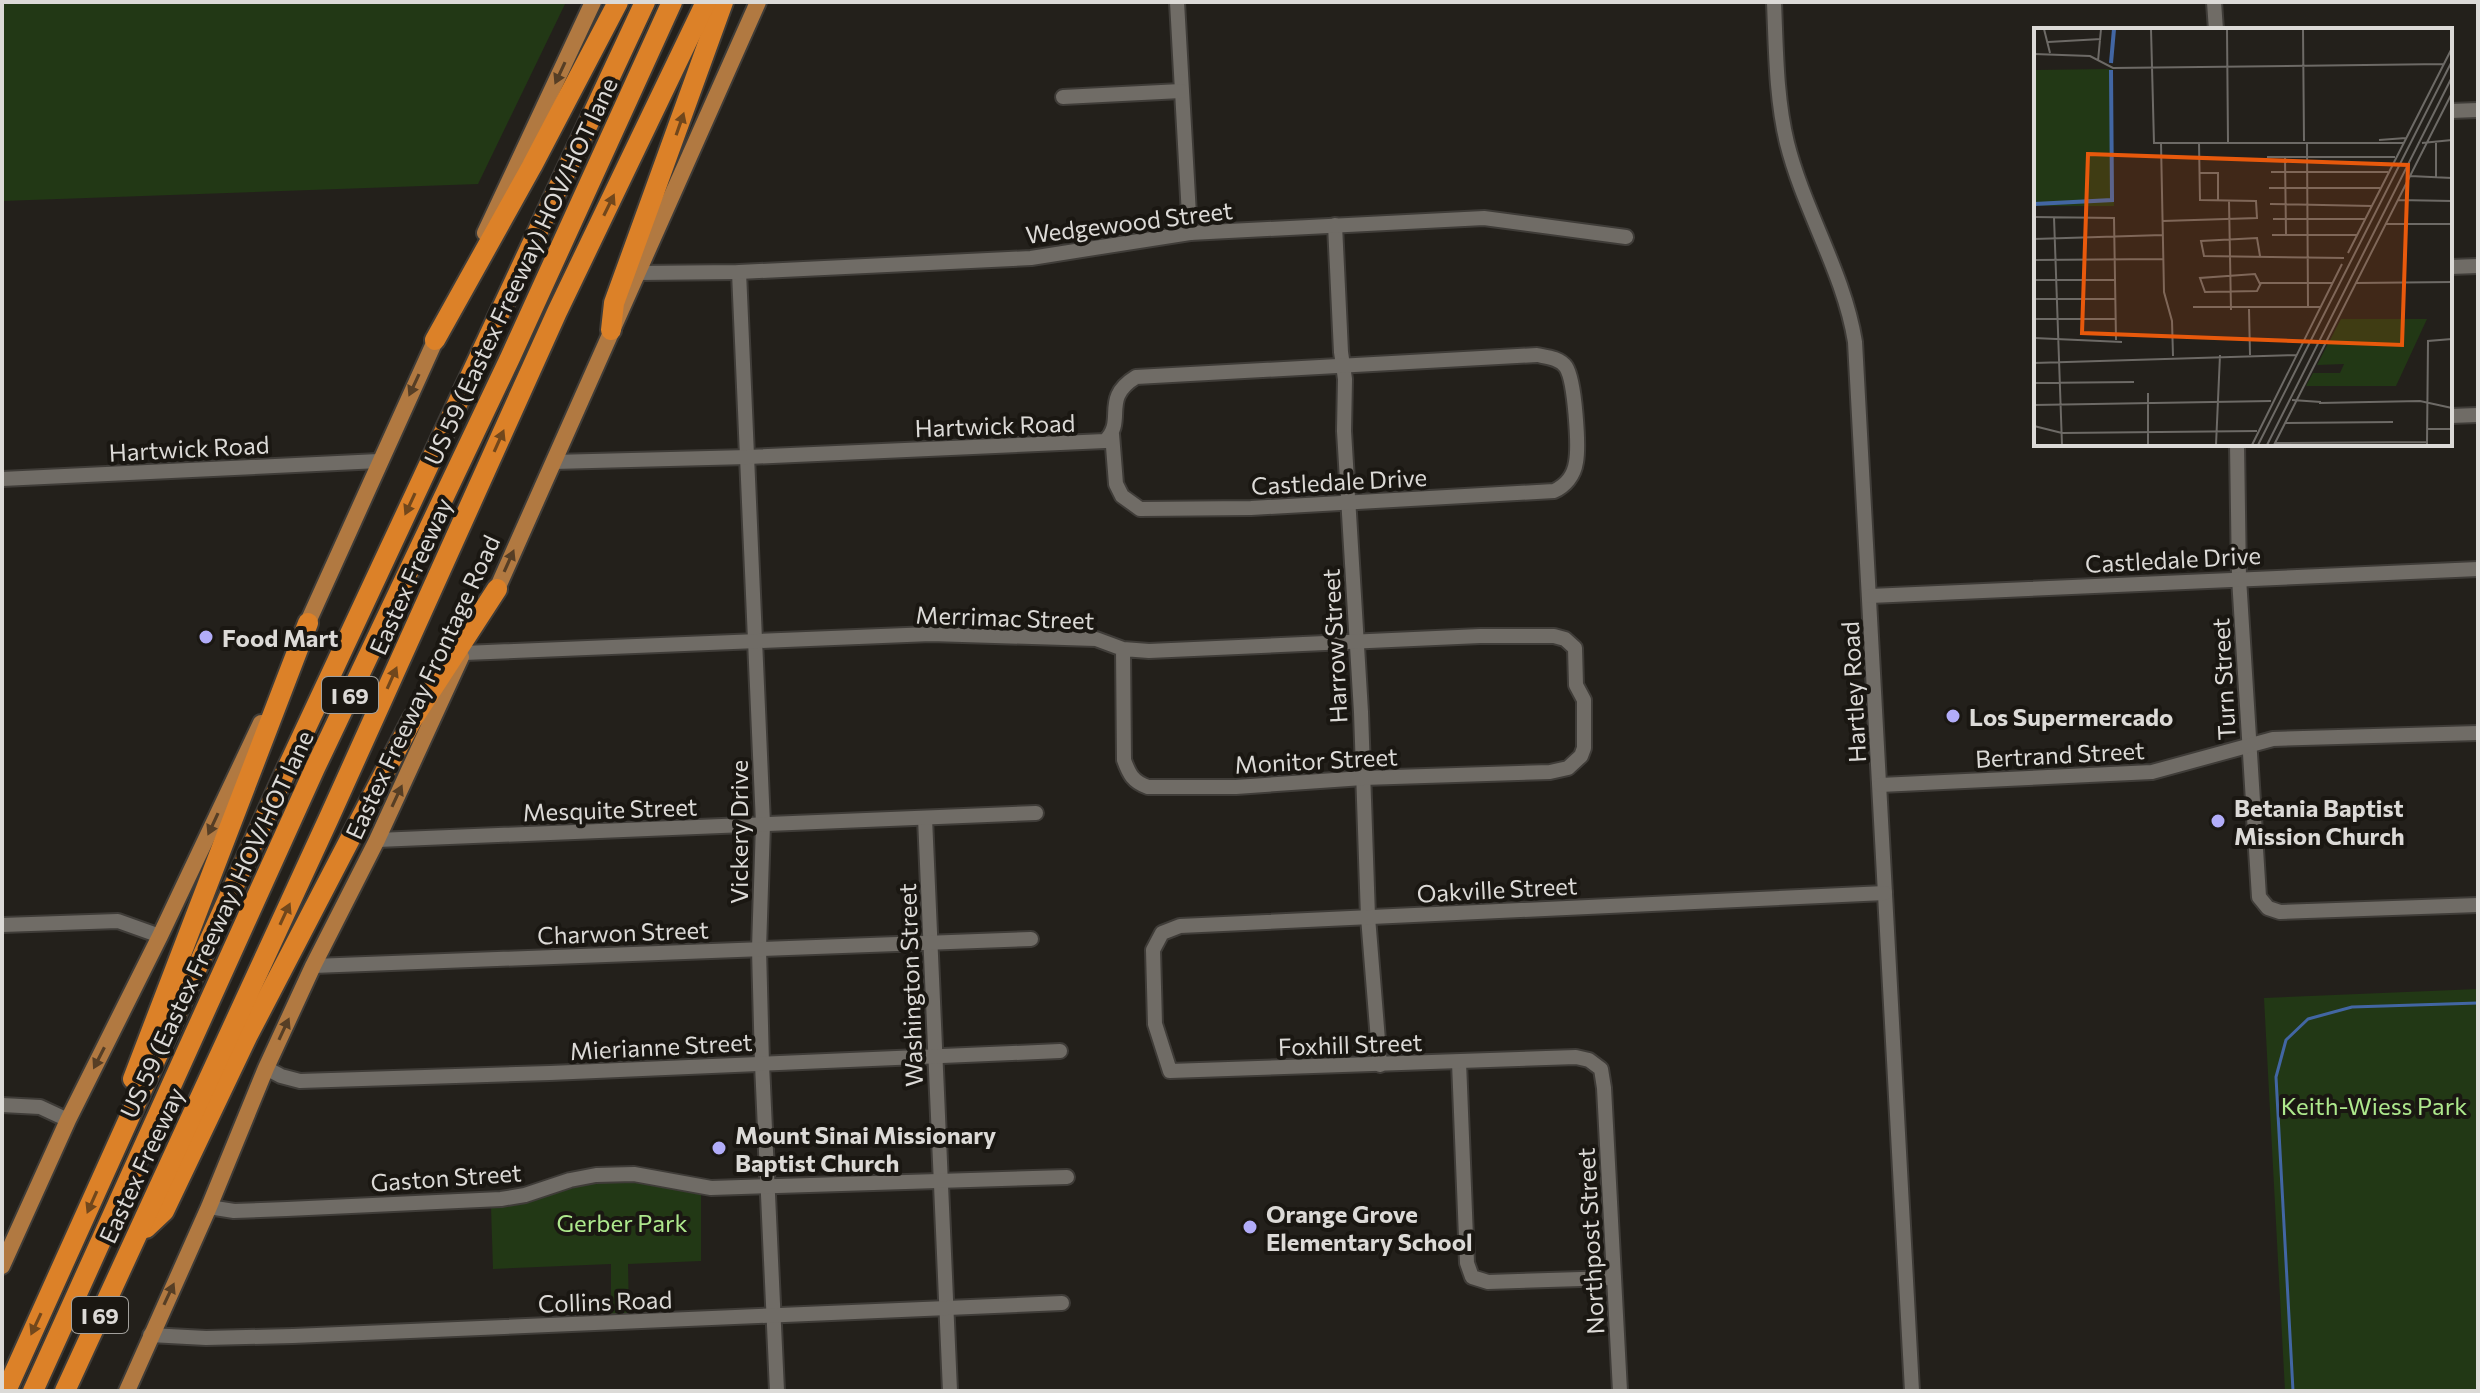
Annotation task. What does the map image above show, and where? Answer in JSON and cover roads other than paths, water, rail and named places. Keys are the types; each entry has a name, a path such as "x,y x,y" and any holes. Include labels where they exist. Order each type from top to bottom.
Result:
{"highway":[{"path":"435,340 532,166 618,2"},
{"name":"Eastex Freeway","path":"6,1391 284,775 645,2"},
{"name":"US 59 (Eastex Freeway) HOV/HOT lane","path":"33,1391 315,768 510,358 672,2"},
{"name":"Eastex Freeway","path":"65,1391 557,312 706,2"},
{"path":"611,330 614,303 723,2"},
{"path":"135,1240 164,1211 247,1037 412,720 497,589"},
{"path":"116,1145 128,1091 308,623"}],"main road":[{"path":"2,1266 68,1120 160,936 308,623 379,461 593,2"},
{"name":"Eastex Freeway Frontage Road","path":"127,1391 209,1207 266,1068 497,589 758,2"}],"street":[{"path":"1177,2 1190,233"},
{"name":"Hartley Road","path":"1774,2 1779,91 1787,143 1847,306 1855,342 1912,1391"},
{"path":"2214,2 2216,28"},
{"path":"1063,97 1181,91"},
{"path":"2452,111 2478,110"},
{"name":"Wedgewood Street","path":"637,273 739,272 1031,258 1190,233 1484,218 1626,237"},
{"name":"Harrow Street","path":"1335,225 1368,917 1380,1065"},
{"path":"2452,267 2478,266"},
{"name":"Vickery Drive","path":"739,272 763,824 759,949 777,1391"},
{"name":"Castledale Drive","path":"1112,434 1116,484 1122,496 1140,509 1251,508 1554,491 1565,486 1573,472 1577,462 1573,388 1565,366 1552,357 1343,364"},
{"path":"1112,434 1116,399 1123,385 1136,377 1343,364"},
{"path":"2452,416 2478,415"},
{"name":"Hartwick Road","path":"553,462 1092,443 1105,441 1112,434"},
{"name":"Turn Street","path":"2237,446 2239,578 2259,897 2268,908 2280,912 2478,905"},
{"name":"Hartwick Road","path":"2,479 379,461"},
{"name":"Castledale Drive","path":"1870,596 2478,569"},
{"name":"Merrimac Street","path":"464,653 931,634 1096,639 1123,649 1188,650 1533,635 1565,639 1575,648 1576,685 1584,707"},
{"name":"Monitor Street","path":"1123,649 1124,760 1129,775 1140,784 1159,788 1559,771 1575,762 1584,748 1584,707"},
{"name":"Bertrand Street","path":"1880,785 2152,772 2184,766 2273,739 2478,733"},
{"name":"Mesquite Street","path":"377,840 1036,813"},
{"name":"Washington Street","path":"925,818 950,1391"},
{"name":"Oakville Street","path":"1153,980 1156,940 1170,928 1885,893"},
{"path":"2,925 118,921 160,936"},
{"name":"Charwon Street","path":"313,966 1031,939"},
{"name":"Foxhill Street","path":"1153,980 1155,1024 1170,1071 1576,1057 1589,1060 1601,1069 1604,1088"},
{"name":"Mierianne Street","path":"266,1068 300,1081 1060,1051"},
{"path":"1459,1062 1467,1263 1472,1277 1488,1282 1614,1278"},
{"name":"Northpost Street","path":"1604,1088 1620,1391"},
{"path":"2,1105 40,1107 68,1120"},
{"name":"Gaston Street","path":"209,1207 234,1211 274,1210 501,1199 596,1175 634,1174 711,1188 1067,1177"},
{"name":"Collins Road","path":"150,1335 206,1338 293,1336 1062,1303"}],"waterway":[{"path":"2293,1391 2276,1077 2286,1040 2308,1019 2352,1007 2478,1003"}],"place":[{"name":"Food Mart","path":"206,637"},
{"name":"Los Supermercado","path":"1953,716"},
{"name":"Betania Baptist Mission Church","path":"2218,821"},
{"name":"Mount Sinai Missionary Baptist Church","path":"719,1148"},
{"name":"Orange Grove Elementary School","path":"1250,1227"}],"park label":[{"name":"Keith-Wiess Park","path":"2374,1105"},
{"name":"Gerber Park","path":"622,1222"}]}
